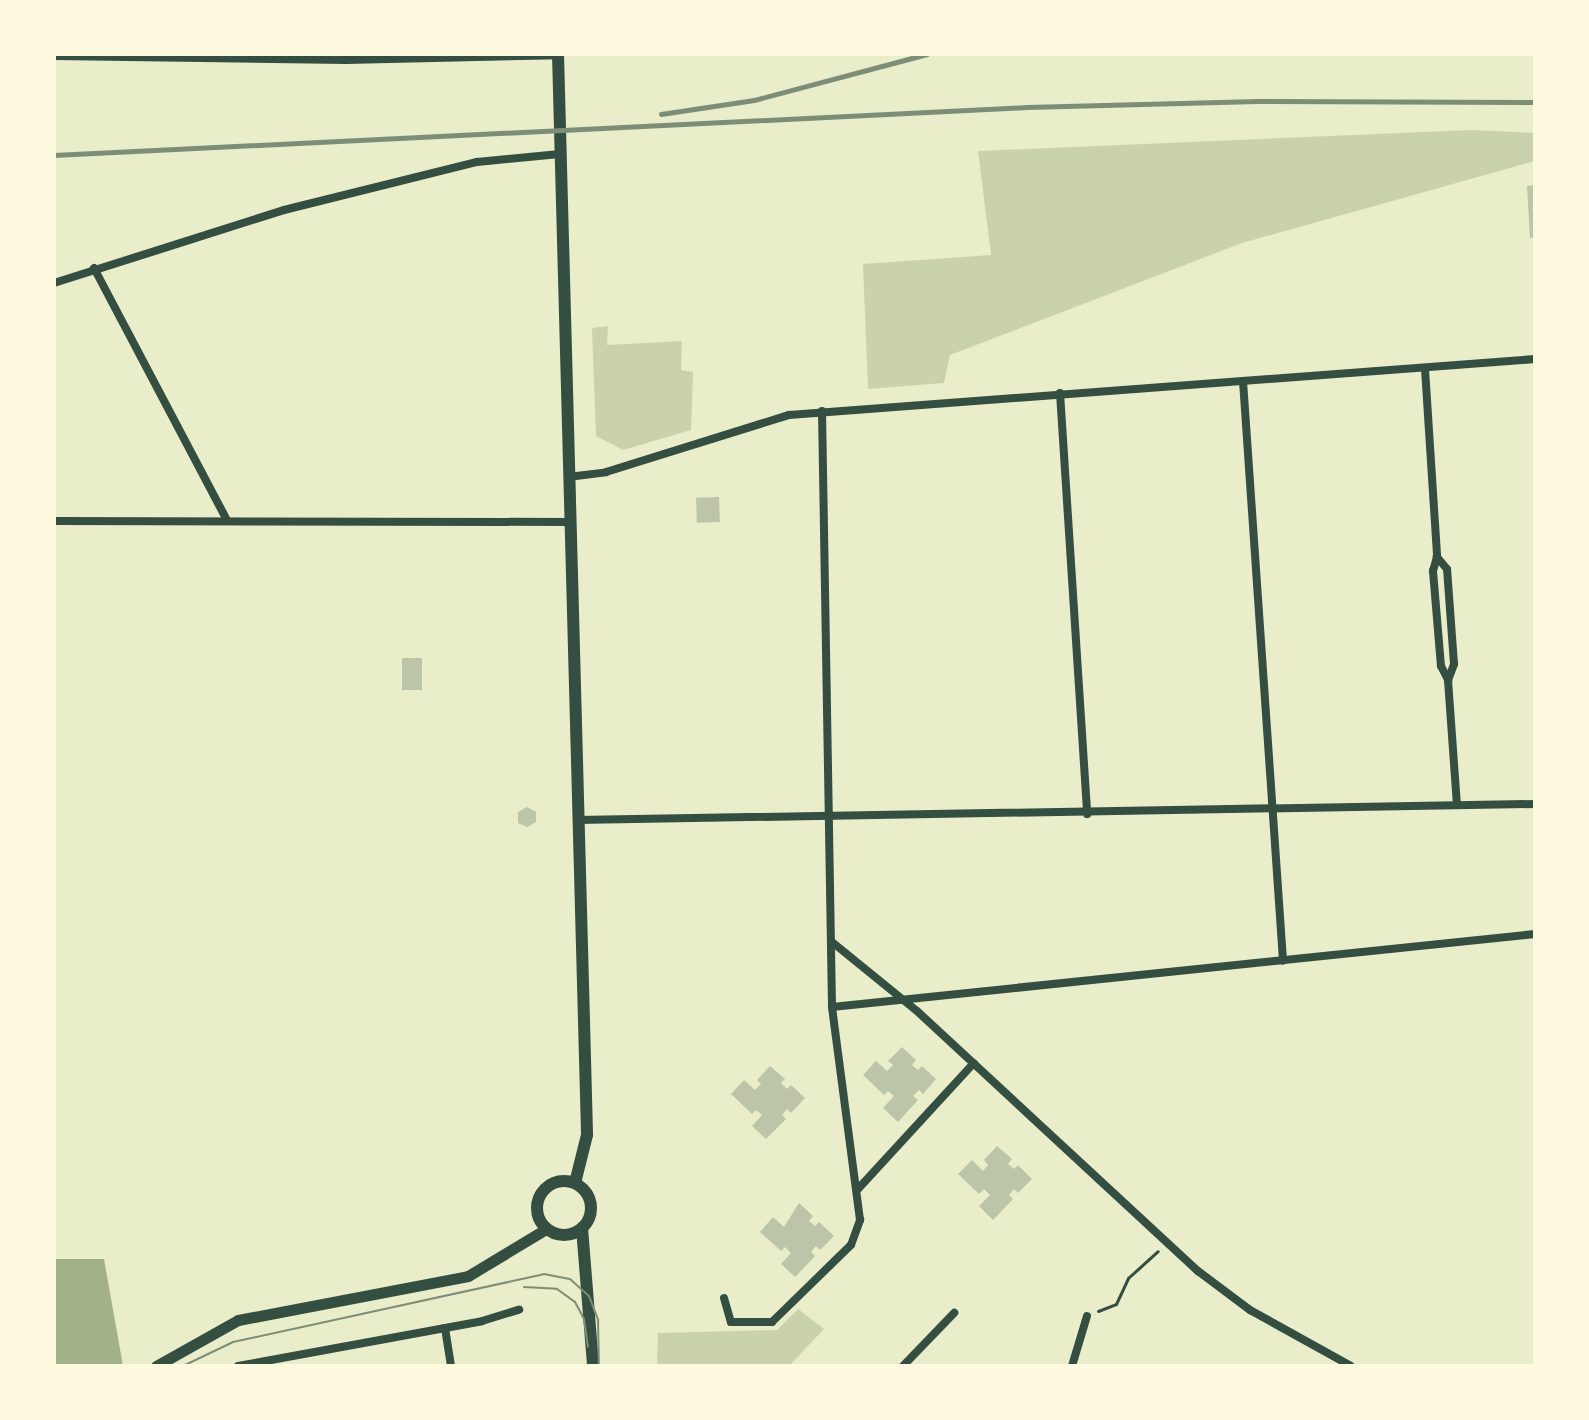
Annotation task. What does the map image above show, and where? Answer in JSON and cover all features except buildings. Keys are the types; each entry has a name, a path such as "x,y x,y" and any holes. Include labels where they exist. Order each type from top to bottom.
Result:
{"main road":[{"path":"558,55 576,820 587,1135 575,1183"},
{"path":"575,1183 552,1183 541,1194 538,1216 546,1229 568,1235 582,1228"},
{"path":"575,1183 591,1204 582,1228 593,1366"}],"street":[{"path":"54,56 346,60 558,55"},
{"path":"54,283 228,225 449,168 560,154"},
{"path":"94,268 226,518"},
{"path":"568,477 606,472 789,415 1535,359"},
{"path":"1425,369 1437,557 1433,571 1441,666 1448,680 1457,805"},
{"path":"1243,381 1283,961"},
{"path":"1060,393 1087,814"},
{"path":"724,1298 731,1322 779,1318 858,1232 858,1189 832,1007 833,820 822,411"},
{"path":"54,521 226,518 570,522"},
{"path":"1437,557 1447,569 1454,664 1448,680"},
{"path":"576,820 833,820 1535,804"},
{"path":"832,1007 1535,934"},
{"path":"832,942 905,1001 1167,1242 1250,1310 1351,1366"},
{"path":"858,1189 974,1063"},
{"path":"156,1366 173,1362 238,1320 468,1276 509,1256 546,1229"},
{"path":"238,1366 445,1328 519,1310"},
{"path":"903,1366 954,1313"},
{"path":"1072,1366 1087,1316"},
{"path":"445,1328 451,1366"}],"path":[{"path":"1087,1316 1116,1304 1128,1278 1167,1242"}],"shaded area":[{"path":"1471,130 1535,133 1535,161 1242,243 950,355 944,383 868,389 863,264 991,255 978,151"},
{"path":"608,326 607,345 682,341 681,370 693,372 691,430 623,450 596,436 592,328"},
{"path":"54,1259 104,1259 123,1366 54,1366"},
{"path":"798,1309 824,1329 789,1366 657,1366 658,1333 777,1330"}],"tram line":[{"path":"183,1366 233,1342 544,1274 570,1279 589,1296 598,1320 599,1366"},
{"path":"524,1287 557,1289 575,1302 584,1319 588,1347"}],"railway":[{"path":"661,114 754,100 927,54"},
{"path":"54,155 1027,107 1258,101 1535,102"}]}
